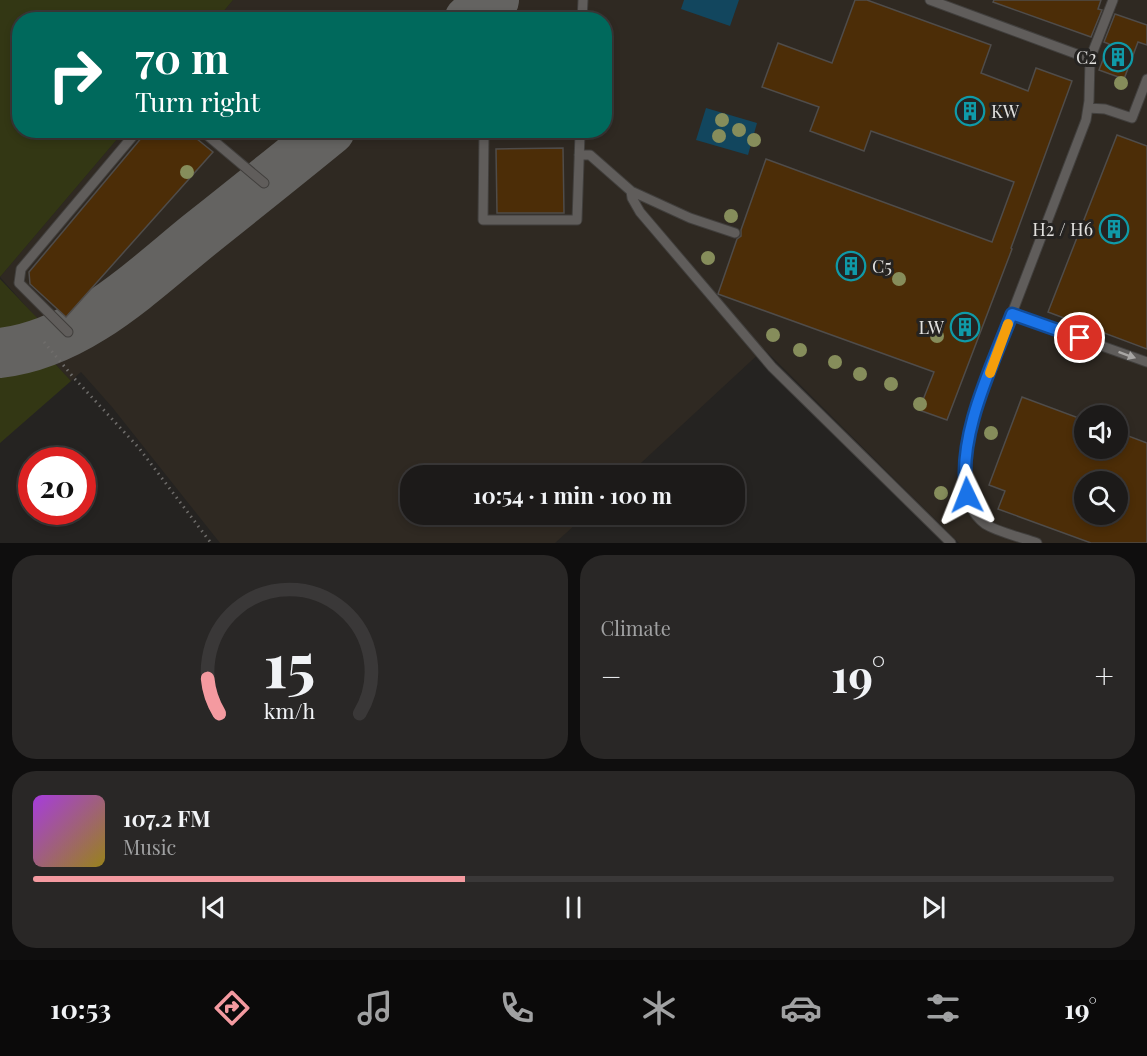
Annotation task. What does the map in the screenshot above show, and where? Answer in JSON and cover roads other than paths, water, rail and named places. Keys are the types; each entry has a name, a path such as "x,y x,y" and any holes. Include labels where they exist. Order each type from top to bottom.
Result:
{"lane":[{"path":"930,0 1090,58"},
{"path":"1036,543 985,524 970,507 965,483 968,445 980,397 1086,120 1090,58 1113,0"},
{"path":"1088,108 1105,110 1132,118 1147,79"},
{"path":"68,332 19,283 21,269 131,138"},
{"path":"211,138 264,183"},
{"path":"484,138 483,220 577,220 580,138"},
{"path":"579,155 590,155 631,191 690,218 735,233"},
{"path":"631,191 632,198 640,212 772,367 951,543"},
{"path":"1012,314 1147,362"}],"water":[{"path":"684,0 739,0 730,26 681,9"},
{"path":"706,108 757,123 748,155 696,140"}],"place":[{"name":"C2","path":"1118,57"},
{"name":"KW","path":"970,111"},
{"name":"H2 / H6","path":"1114,229"},
{"name":"C5","path":"851,266"},
{"name":"LW","path":"965,327"}]}
